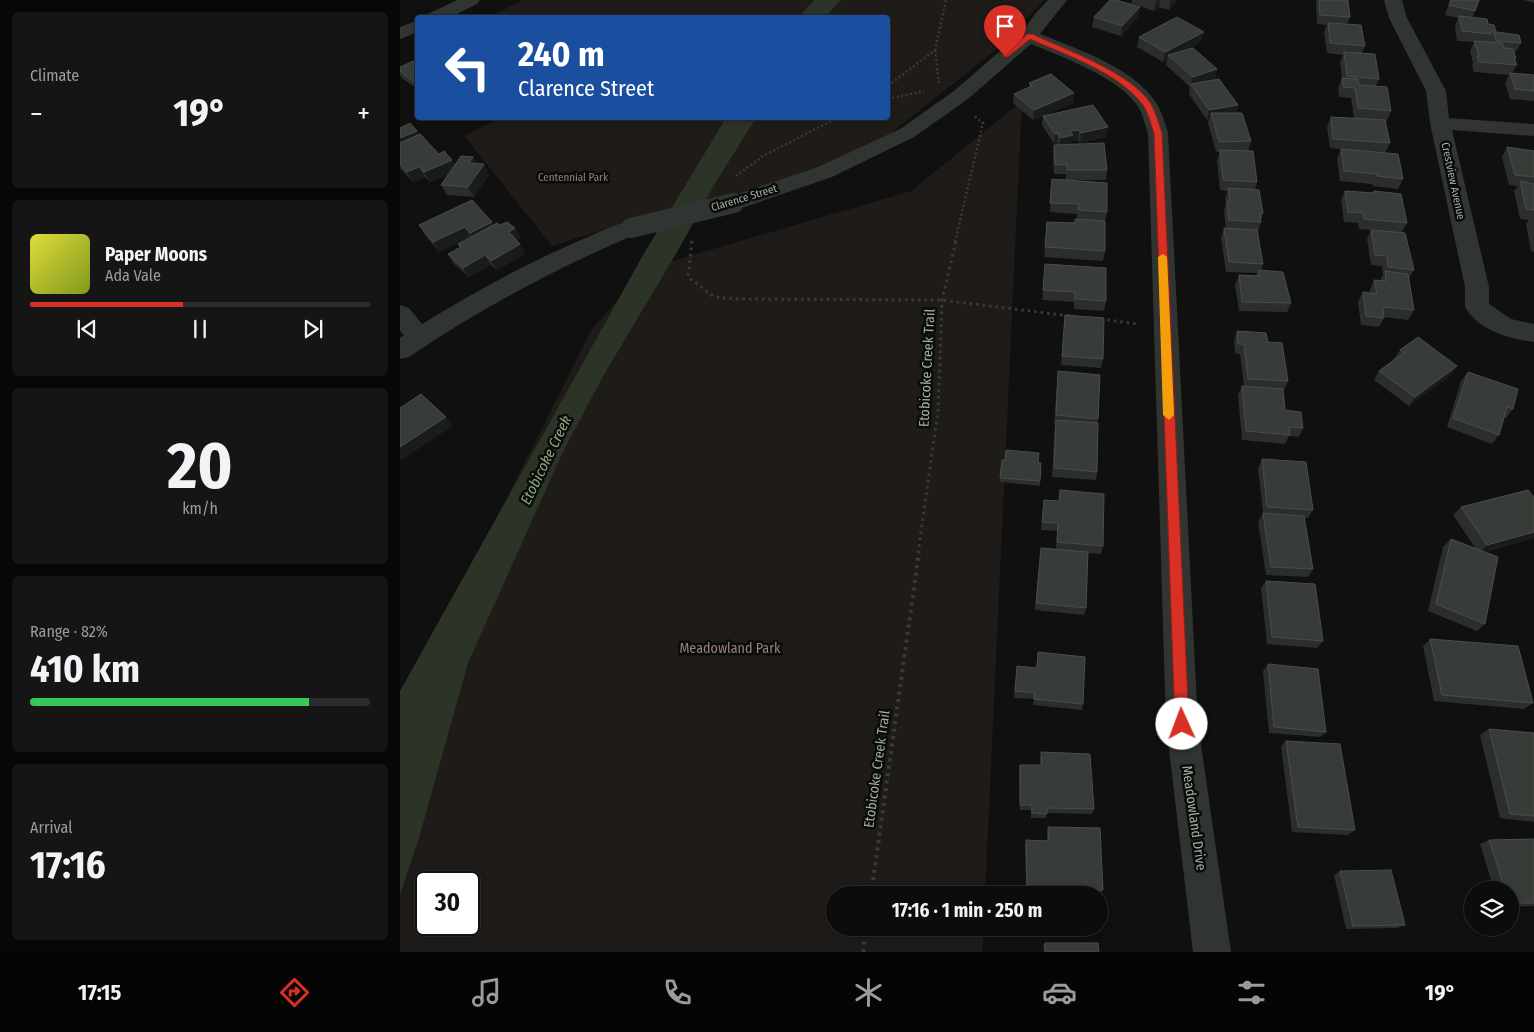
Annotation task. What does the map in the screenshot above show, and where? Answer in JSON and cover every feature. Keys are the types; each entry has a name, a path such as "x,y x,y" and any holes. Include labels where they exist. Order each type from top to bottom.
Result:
{"street":[{"path":"440,15 471,0"},
{"name":"Clarence Street","path":"410,343 530,272 583,247 631,228 734,203 825,172 907,134 961,95 1030,36 1041,18 1058,0"},
{"name":"Crestview Avenue","path":"1392,0 1398,18 1436,91 1440,123 1477,288 1476,307 1495,322 1519,332 1534,333"},
{"path":"400,34 415,27"},
{"name":"Meadowland Drive","path":"1030,36 1104,70 1132,89 1147,105 1158,133 1182,724 1212,952"},
{"path":"1440,123 1534,130"},
{"path":"400,314 410,343"}],"path":[{"path":"940,88 935,50 946,0"},
{"path":"890,84 935,50"},
{"path":"890,99 931,90"},
{"path":"969,112 983,122 942,300 1075,316"},
{"path":"732,181 763,156 833,120"},
{"name":"Etobicoke Creek Trail","path":"696,235 690,243 688,277 714,297 739,299 942,300 938,411 872,886"},
{"path":"1094,319 1165,328"},
{"path":"863,952 865,936"}],"green space":[{"name":"Centennial Park","path":"522,0 1044,0 1001,46 881,141 778,184 647,216 552,246 464,136 496,120 890,120 890,15 494,15"},
{"name":"Meadowland Park","path":"1022,101 985,886 826,886 826,936 983,936 982,952 400,952 400,709 592,329 645,269 911,191"}],"water":[{"path":"814,0 841,0 827,15 801,15"},
{"name":"Etobicoke Creek","path":"725,120 755,120 714,185 680,247 602,378 562,454 468,663 419,838 400,895 400,691 643,255"}],"building":[{"path":"1110,0 1140,7 1122,26 1094,17"},
{"path":"1319,0 1348,0 1350,17 1320,15"},
{"path":"1451,0 1479,0 1475,11 1449,5"},
{"path":"1459,16 1487,19 1488,24 1494,25 1496,32 1519,35 1521,43 1496,41 1494,32 1490,32 1491,34 1462,31"},
{"path":"1177,17 1204,32 1165,52 1139,37"},
{"path":"1328,23 1361,25 1365,46 1330,43"},
{"path":"1474,41 1502,43 1504,48 1513,49 1517,65 1479,62"},
{"path":"1193,48 1217,69 1193,77 1168,55"},
{"path":"1344,52 1375,54 1379,79 1347,76"},
{"path":"415,60 415,83 400,71 400,67"},
{"path":"1510,73 1534,75 1534,91 1515,89"},
{"path":"1051,74 1074,93 1034,110 1014,94 1032,86 1029,83"},
{"path":"1342,78 1358,79 1359,85 1387,87 1391,111 1358,108 1355,88 1343,87"},
{"path":"1219,79 1238,105 1209,110 1191,84"},
{"path":"1093,105 1108,127 1081,133 1079,130 1070,131 1073,135 1060,138 1058,134 1055,134 1043,116"},
{"path":"1211,113 1242,113 1251,141 1219,142"},
{"path":"1331,117 1385,120 1390,143 1333,139"},
{"path":"410,123 417,131 400,138 400,128"},
{"path":"420,134 439,154 444,151 452,160 424,172 419,167 407,172 400,164 400,143"},
{"path":"1104,143 1107,170 1067,170 1067,164 1055,165 1054,145"},
{"path":"1507,147 1534,151 1534,177 1515,175"},
{"path":"1341,149 1398,154 1403,179 1344,171"},
{"path":"1220,150 1253,151 1257,182 1223,180"},
{"path":"461,156 473,157 469,163 484,164 468,187 441,185"},
{"path":"1052,179 1107,183 1107,212 1078,210 1079,204 1050,203"},
{"path":"1520,181 1534,184 1534,210 1526,209"},
{"path":"1228,188 1259,190 1263,213 1260,213 1261,222 1229,220 1227,201 1230,202"},
{"path":"1345,191 1374,193 1374,191 1401,194 1407,223 1364,219 1363,213 1348,212"},
{"path":"472,200 492,222 470,233 465,227 433,242 419,225"},
{"path":"1075,219 1105,221 1105,251 1045,247 1047,222 1075,223"},
{"path":"507,222 515,228 509,232 520,244 491,261 485,255 463,268 448,254 461,247 458,244 497,223 500,225"},
{"path":"1224,228 1257,230 1263,264 1229,262"},
{"path":"1371,230 1405,233 1414,270 1388,267 1387,256 1375,255"},
{"path":"1045,264 1106,268 1106,301 1075,299 1075,292 1043,290"},
{"path":"1258,270 1283,272 1291,303 1242,302 1239,275 1259,276"},
{"path":"1385,271 1408,274 1414,310 1383,307 1384,318 1366,316 1363,292 1377,294 1374,280 1386,281"},
{"path":"1065,315 1104,318 1103,359 1062,356"},
{"path":"1237,331 1266,333 1268,342 1282,343 1288,381 1248,379 1244,344 1238,344"},
{"path":"1418,337 1457,366 1415,397 1379,371 1404,353 1400,350"},
{"path":"1058,371 1100,375 1098,419 1056,415"},
{"path":"1468,372 1518,389 1513,409 1507,407 1499,435 1453,418"},
{"path":"1242,386 1283,389 1285,410 1301,412 1303,428 1289,427 1290,435 1246,431"},
{"path":"421,394 446,417 400,447 400,408"},
{"path":"1056,420 1098,423 1097,472 1054,468"},
{"path":"1006,450 1039,453 1038,463 1041,463 1040,481 1000,478 1002,460 1005,460"},
{"path":"1262,459 1306,462 1313,510 1267,507"},
{"path":"1060,490 1104,494 1103,546 1057,542 1058,523 1042,522 1044,500 1059,501"},
{"path":"1528,490 1534,497 1534,532 1487,545 1461,507"},
{"path":"1263,513 1304,516 1313,569 1271,567"},
{"path":"1451,539 1498,557 1485,624 1436,604"},
{"path":"1041,548 1088,552 1086,608 1036,603"},
{"path":"1266,581 1315,584 1323,641 1272,637"},
{"path":"1430,639 1518,646 1533,703 1442,695"},
{"path":"1038,652 1085,657 1083,704 1034,699 1035,693 1015,691 1017,666 1037,668"},
{"path":"1268,664 1318,669 1326,732 1274,727"},
{"path":"1489,729 1534,733 1534,816 1510,814"},
{"path":"1286,741 1340,744 1355,830 1298,827"},
{"path":"1041,752 1090,754 1094,809 1047,808 1047,814 1032,813 1032,805 1020,805 1020,765 1042,765"},
{"path":"1048,827 1100,828 1103,886 1027,885 1026,840 1049,841"},
{"path":"1534,839 1534,903 1519,903 1519,881 1502,881 1489,840"},
{"path":"1391,870 1405,925 1353,926 1340,871"},
{"path":"1045,943 1098,943 1099,952 1045,952"}],"slow traffic":[{"path":"1163,257 1169,415"}],"route":[{"path":"1005,56 1030,36 1104,70 1132,89 1147,105 1158,133 1182,724"}]}
